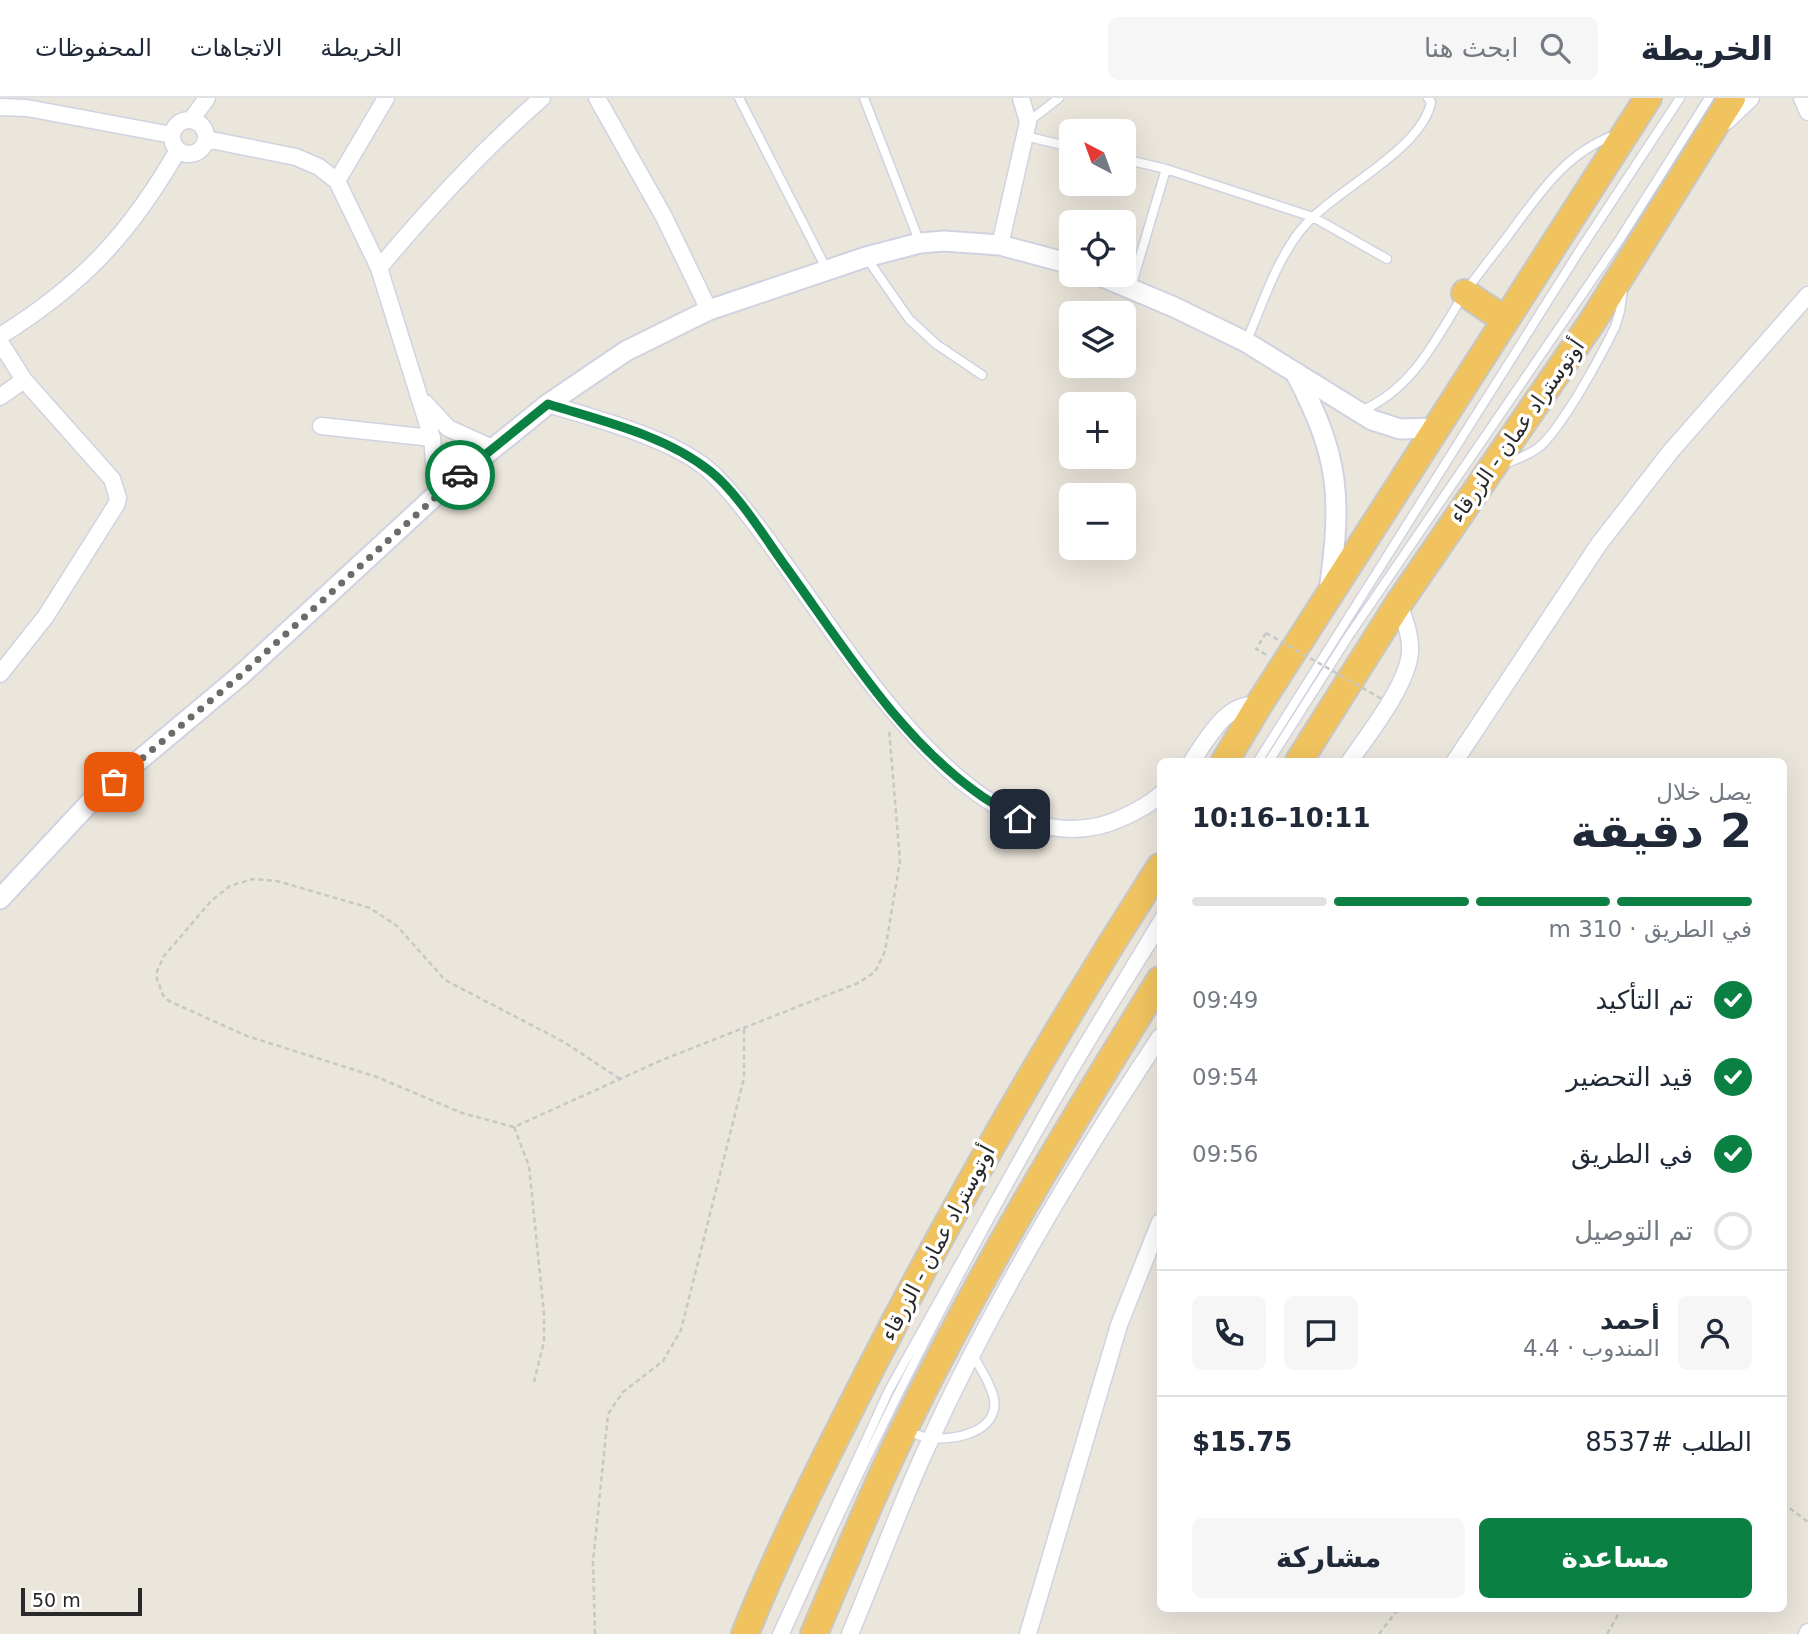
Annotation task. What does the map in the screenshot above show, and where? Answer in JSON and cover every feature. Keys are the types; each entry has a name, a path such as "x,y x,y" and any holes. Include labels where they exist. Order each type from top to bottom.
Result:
{"highway":[{"path":"1227,758 1648,98"},
{"name":"أوتوستراد عمان - الزرقاء","path":"1301,758 1399,603 1563,367 1732,98"},
{"path":"1465,293 1505,320"},
{"name":"أوتوستراد عمان - الزرقاء","path":"746,1634 763,1590 812,1486 929,1256 1027,1082 1157,872"},
{"path":"814,1634 903,1431 1017,1215 1157,985"}],"street":[{"path":"191,120 207,98"},
{"path":"337,181 386,98"},
{"path":"379,268 432,204 471,163 542,98"},
{"path":"597,98 664,217 709,310"},
{"path":"1000,246 1026,129 1021,98"},
{"path":"1705,142 1751,98"},
{"path":"1802,98 1808,112"},
{"path":"0,107 27,108 175,142 185,153 199,151 206,139 205,130 199,123 183,121 175,127 175,142 156,188 131,224 70,288 0,336"},
{"path":"206,139 296,157 319,167 337,181 379,268 432,438 437,494"},
{"path":"0,899 93,799 241,675 437,494 548,404 626,351 709,310 866,257 920,243 944,241 1000,246 1059,261"},
{"path":"1131,288 1246,342 1372,420 1393,427 1436,428"},
{"path":"1457,758 1599,544 1671,451 1808,295"},
{"path":"0,342 24,380 112,479 118,498 46,616 2,669"},
{"path":"1295,373 1321,425 1335,480 1338,508 1328,598"},
{"path":"0,397 24,380"},
{"path":"417,393 448,429 492,448"},
{"path":"548,404 614,425 670,447 713,473 742,507 887,705 932,753 982,796 1020,819 1056,830 1091,829 1136,812 1157,797"},
{"path":"321,426 432,438"},
{"path":"1352,758 1391,700 1410,659 1410,640 1399,603"},
{"path":"1194,758 1227,716 1245,705 1258,706"},
{"path":"850,1634 931,1438 973,1355 1055,1201 1157,1042"},
{"path":"1028,1634 1119,1325 1157,1230"}],"lane":[{"path":"739,98 827,270"},
{"path":"864,98 920,243"},
{"path":"1059,98 1026,129 1059,142"},
{"path":"1246,342 1285,255 1301,229 1411,138 1429,113 1431,102 1428,98"},
{"path":"1260,758 1580,250 1680,98"},
{"path":"1271,758 1348,637 1620,239 1709,98"},
{"path":"1359,412 1385,399 1408,380 1426,357 1465,293 1559,170 1582,151 1627,130"},
{"path":"1136,162 1166,169 1313,217 1387,259"},
{"path":"1131,288 1166,169"},
{"path":"866,257 909,319 936,344 982,375"},
{"path":"776,1634 889,1390 1072,1062 1157,921"},
{"path":"785,1634 890,1410 970,1258 1079,1065 1157,936"},
{"path":"903,1431 931,1438 969,1435 982,1428 991,1417 995,1402 990,1386 973,1355"}],"path":[{"path":"1256,649 1266,633 1382,699"},
{"path":"620,1079 564,1042 445,980 416,945 384,916 354,903 277,881 253,879 220,892 160,963 157,979 159,987 163,995 177,1005 247,1036 377,1077 462,1113 514,1127 662,1060 868,979 881,962 885,951 900,861 887,705"},
{"path":"595,1634 593,1562 606,1422 617,1399 663,1361 681,1330 744,1078 744,1028"},
{"path":"514,1127 529,1166 544,1314 544,1342 534,1382"},
{"path":"1787,1506 1808,1522"},
{"path":"1379,1634 1396,1612"},
{"path":"1606,1634 1620,1612"}],"way so far":[{"path":"114,782 241,675 460,475"}],"route":[{"path":"460,475 548,404 614,425 692,458 713,473 742,507 887,705 948,768 982,796 1020,819"}]}
